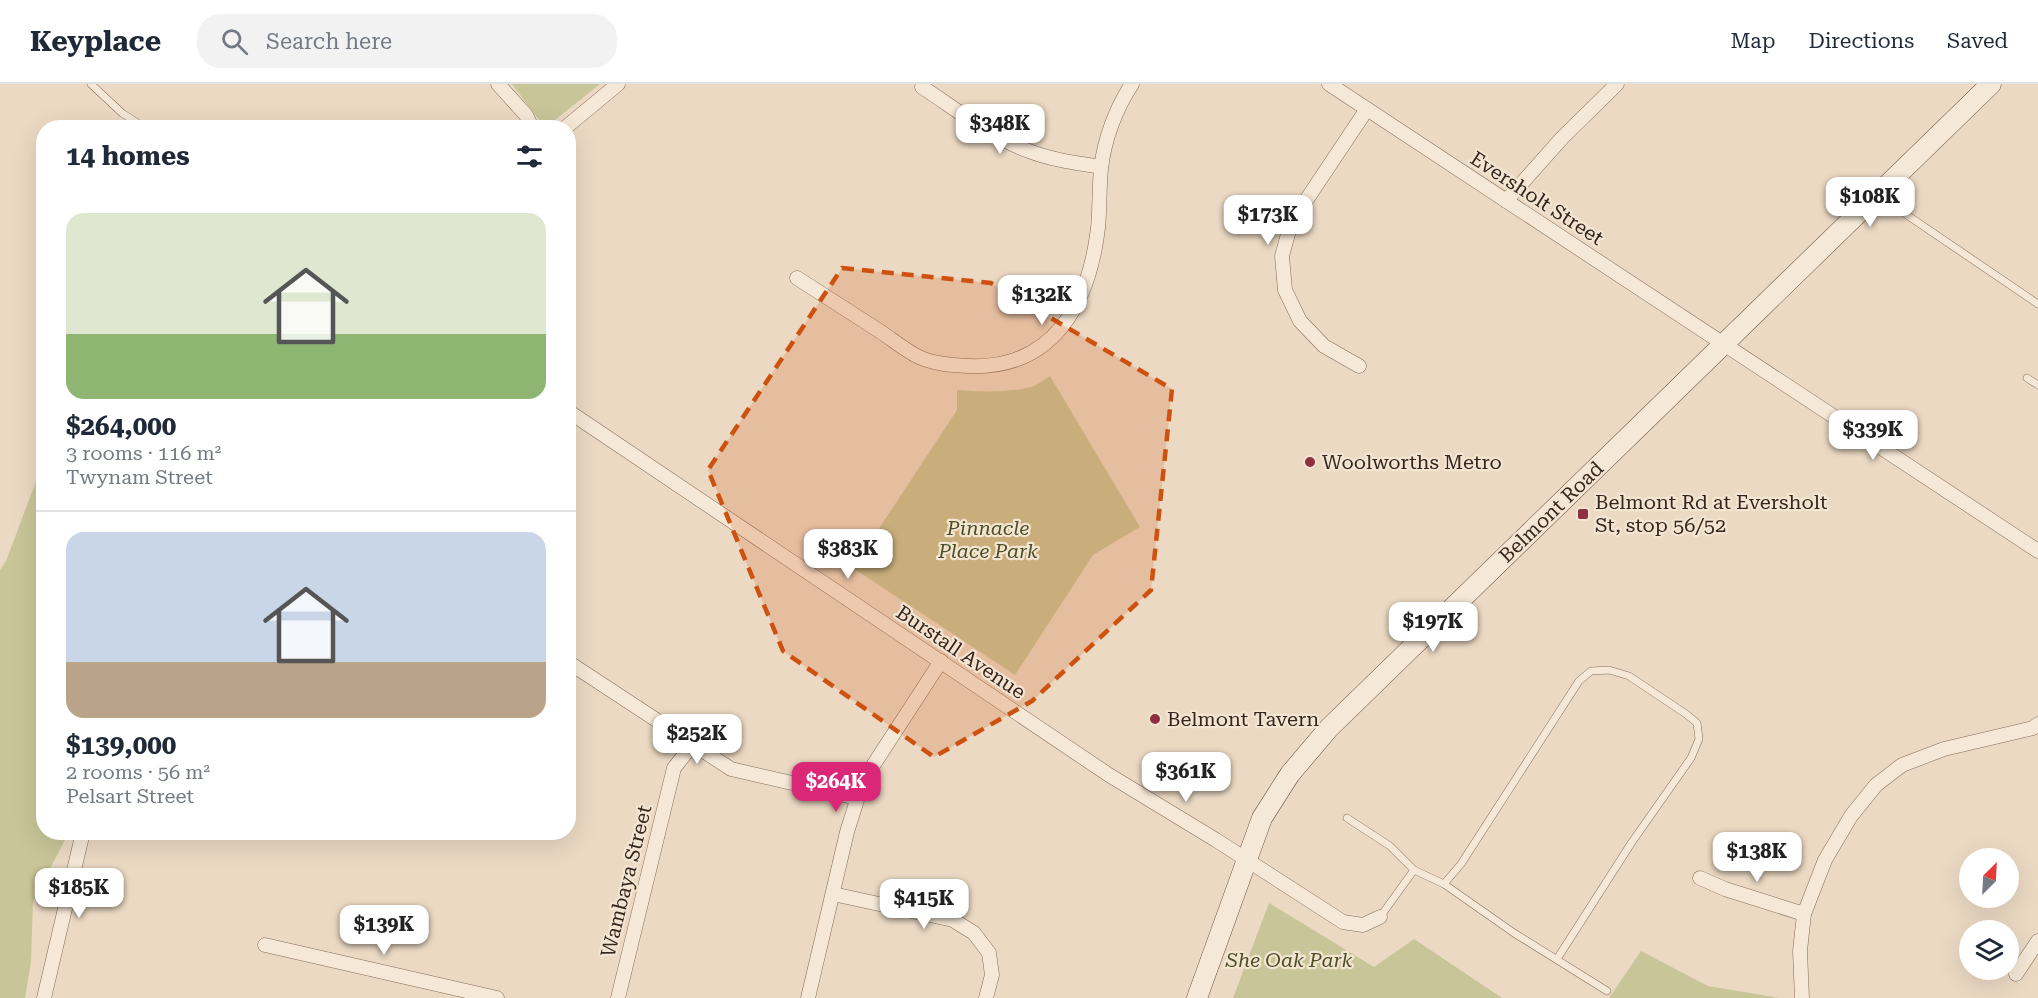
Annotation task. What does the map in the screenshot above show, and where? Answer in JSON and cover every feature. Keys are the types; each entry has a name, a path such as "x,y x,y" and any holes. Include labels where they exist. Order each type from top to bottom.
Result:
{"main road":[{"name":"Belmont Road","path":"1197,998 1262,818 1290,774 1329,728 1991,84"}],"street":[{"path":"498,84 528,120"},
{"path":"575,120 618,84"},
{"path":"797,278 918,357 946,365 976,366 1006,364 1037,351 1056,335 1074,308 1090,268 1098,228 1101,167 1111,127 1124,96 1132,84"},
{"name":"Eversholt Street","path":"1329,84 2038,551"},
{"path":"1506,201 1562,138 1617,84"},
{"path":"922,87 999,137 1028,151 1055,159 1101,167"},
{"path":"1359,366 1324,346 1300,321 1285,290 1282,256 1291,223 1366,109"},
{"name":"Burstall Avenue","path":"576,416 1109,775 1343,922 1363,924 1380,917"},
{"path":"808,998 856,798 863,781 886,743 941,661"},
{"path":"576,667 731,769 856,798"},
{"path":"1802,998 1800,951 1804,914 1825,860 1851,816 1876,785 1902,765 1944,749 2036,730"},
{"name":"Wambaya Street","path":"618,998 674,768 693,744"},
{"path":"44,998 81,840"},
{"path":"1700,878 1725,889 1804,914"},
{"path":"833,894 953,920 974,933 989,953 992,975 986,998"},
{"path":"2019,970 2038,941"},
{"path":"265,945 497,998"}],"lane":[{"path":"91,84 133,120"},
{"path":"1877,195 2038,304"},
{"path":"2027,378 2038,385"},
{"path":"1444,884 1461,864 1580,681 1591,672 1609,670 1629,676 1697,723 1700,739 1691,758 1632,842 1557,959"},
{"path":"1347,818 1390,846 1414,870 1444,884 1514,933 1607,991"},
{"path":"1380,917 1414,870"}],"highlighted area":[{"path":"842,268 991,283 1172,389 1151,590 1032,701 934,757 783,651 708,470"}],"green space":[{"path":"512,84 600,84 555,120 539,120"},
{"name":"Pinnacle Place Park","path":"1050,376 1140,527 1093,555 1015,675 853,568 957,410 957,390 1016,390 1034,386"},
{"path":"36,480 36,840 65,840 33,901 31,962 25,998 0,998 0,570 6,561"},
{"name":"She Oak Park","path":"1269,903 1374,967 1414,939 1502,998 1233,998"},
{"path":"1641,951 1708,986 1780,998 1609,998"}],"place":[{"name":"Woolworths Metro","path":"1310,462"},
{"name":"Belmont Rd at Eversholt St, stop 56/52","path":"1583,514"},
{"name":"Belmont Tavern","path":"1155,719"}]}
